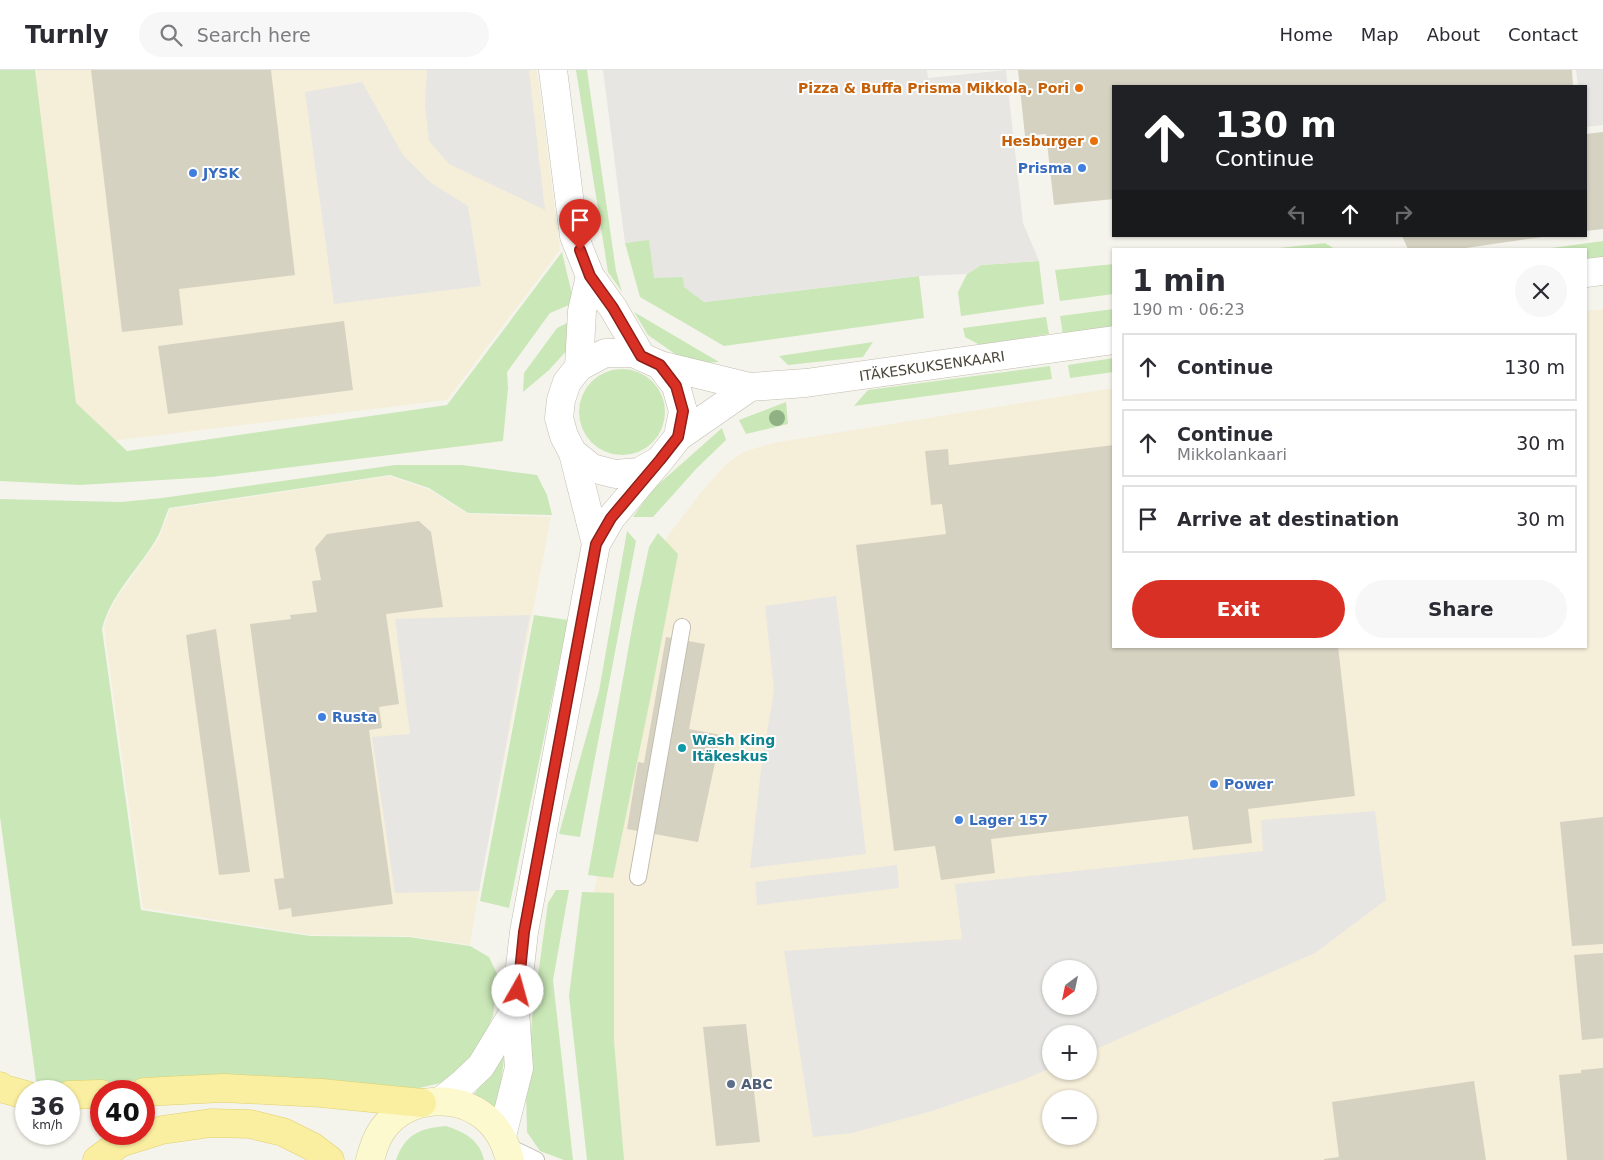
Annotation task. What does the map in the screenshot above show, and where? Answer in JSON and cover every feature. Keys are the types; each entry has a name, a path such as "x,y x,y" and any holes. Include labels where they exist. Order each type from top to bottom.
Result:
{"main road":[{"path":"0,1086 15,1092"},
{"path":"155,1091 223,1088 321,1093 465,1105 486,1117 506,1147"},
{"path":"370,1160 374,1145 386,1126 402,1112 432,1102"},
{"path":"97,1160 120,1143 162,1130 212,1123 250,1124 283,1132 313,1147 330,1160"}],"street":[{"path":"553,70 574,236 590,276 650,361 676,386 683,411 678,437"},
{"path":"1587,273 1603,271"},
{"path":"579,367 582,311 590,276"},
{"name":"ITÄKESKUKSENKAARI","path":"650,361 750,387 806,383 1112,340"},
{"path":"596,544 573,453 564,436 559,418 560,400 567,382 579,367 605,354 634,352 650,361"},
{"path":"506,1147 519,1068 515,1010 524,932 596,544 611,518 678,437 750,387"},
{"path":"573,453 592,468 615,474 639,472 660,460"},
{"path":"432,1102 462,1084 481,1066 515,1010"}],"lane":[{"path":"638,877 682,628"},
{"path":"506,1147 536,1160"}],"shaded area":[{"path":"29,70 537,70 560,250 447,400 79,445"},
{"path":"427,70 529,70 545,210 449,164 429,141 425,105"},
{"path":"603,70 927,70 928,78 1006,70 1023,223 1039,261 981,265 967,274 919,276 704,302 684,287 683,277 654,278 649,240 625,243"},
{"path":"1576,70 1603,70 1603,125 1587,127 1587,85 1578,85"},
{"path":"362,82 403,155 431,183 468,206 481,286 334,304 305,92"},
{"path":"1603,309 1603,1160 597,1160 580,962 659,562 667,537 699,495 724,466 743,452 773,443 1112,388 1112,648 1587,648 1587,311"},
{"path":"389,476 428,489 468,514 551,517 470,945 408,936 310,935 143,908 104,628 114,602 159,538 170,509"},
{"path":"836,596 866,854 750,868 761,769 774,690 765,606"},
{"path":"530,615 479,891 395,893 372,737 410,734 395,619"},
{"path":"1375,811 1386,900 1315,953 1097,1048 1097,1025 1042,1025 1042,1072 1023,1080 932,1111 852,1133 813,1137 784,951 962,939 955,884 1263,851 1261,820"},
{"path":"897,865 899,888 757,905 755,882"}],"green space":[{"path":"0,70 35,70 76,403 127,451 447,405 562,252 574,303 550,313 507,372 508,388 503,441 211,477 80,485 0,481"},
{"path":"576,70 587,70 616,271 622,292 608,272"},
{"path":"649,239 704,302 919,276 924,318 724,346 640,297 625,243"},
{"path":"1603,241 1603,257 1587,259 1587,248 1551,248"},
{"path":"1325,243 1333,248 1279,248"},
{"path":"1039,261 1044,304 961,316 958,292 967,274 981,265"},
{"path":"1112,264 1112,294 1060,301 1055,270"},
{"path":"1112,309 1112,327 1063,335 1060,316"},
{"path":"634,312 719,362 701,363 678,356 648,335"},
{"path":"1046,317 1049,334 980,345 965,337 963,328"},
{"path":"569,322 568,349 549,370 523,392 524,373 557,328"},
{"path":"873,342 863,357 788,365 779,356"},
{"path":"1112,358 1112,372 1070,378 1068,365"},
{"path":"1050,366 1052,379 854,406 868,390"},
{"path":"622,369 646,376 658,388 665,412 658,436 646,448 622,455 598,448 586,436 579,412 586,388 598,376"},
{"path":"786,402 788,424 746,434 739,420"},
{"path":"722,428 726,440 697,468 653,517 633,517 652,490"},
{"path":"395,465 462,465 537,475 547,495 552,515 468,513 429,488 390,475 169,508 158,536 119,592 106,616 102,629 141,910 310,936 409,937 470,946 489,957 498,976 493,1016 475,1057 449,1081 415,1089 233,1077 90,1080 90,1083 80,1083 80,1080 36,1080 0,817 0,499 121,502 162,498"},
{"path":"627,531 636,541 580,837 559,834 599,691"},
{"path":"658,533 678,554 651,695 613,878 588,875 634,617 649,547"},
{"path":"534,615 568,620 509,908 480,901"},
{"path":"556,890 569,890 553,980 573,1160 564,1160 540,1151 527,1132 526,1095 532,1019 548,903"},
{"path":"582,892 614,893 614,1041 624,1160 587,1160 569,996"},
{"path":"506,1045 497,1112 473,1096"},
{"path":"446,1126 459,1131 475,1142 484,1160 396,1160 409,1138 429,1128"}],"building":[{"name":"JYSK","path":"91,70 271,70 295,275 179,289 183,325 122,332"},
{"name":"Prisma","path":"1018,70 1572,70 1573,85 1112,85 1112,199 1054,205 1046,134 1025,136"},
{"path":"1603,132 1603,229 1587,231 1587,134"},
{"path":"1402,237 1542,237 1466,248 1408,248"},
{"path":"344,321 353,390 168,414 158,346"},
{"path":"1112,445 1112,648 1338,648 1355,796 1248,809 1252,843 1193,850 1188,816 991,839 995,873 941,880 935,846 894,851 856,545 946,534 942,504 931,505 925,451 948,449 949,465"},
{"name":"Rusta","path":"419,521 431,532 443,607 386,614 399,704 379,707 382,728 369,730 393,904 292,917 291,908 279,910 274,879 284,878 250,624 291,619 290,615 317,612 312,581 321,580 315,548 327,534"},
{"path":"216,629 250,872 219,875 186,635"},
{"name":"Wash King Itäkeskus","path":"666,637 705,644 689,729 721,735 698,842 627,829 638,762 644,763"},
{"path":"1603,817 1603,944 1572,946 1560,822"},
{"path":"1603,953 1603,1038 1582,1040 1574,955"},
{"name":"ABC","path":"746,1024 760,1142 716,1146 703,1027"},
{"path":"1603,1068 1603,1160 1567,1160 1559,1075"},
{"path":"1474,1081 1486,1160 1324,1160 1339,1157 1332,1102"}],"place":[{"name":"Pizza & Buffa Prisma Mikkola, Pori","path":"1079,88"},
{"name":"Hesburger","path":"1094,141"},
{"name":"Prisma","path":"1082,168"},
{"name":"JYSK","path":"193,173"},
{"name":"Rusta","path":"322,717"},
{"name":"Wash King Itäkeskus","path":"682,748"},
{"name":"Power","path":"1214,784"},
{"name":"Lager 157","path":"959,820"},
{"name":"ABC","path":"731,1084"}],"route":[{"path":"518,991 524,932 596,544 611,518 678,437 683,411 676,386 660,365 641,356 613,308 590,276 580,250"}]}
